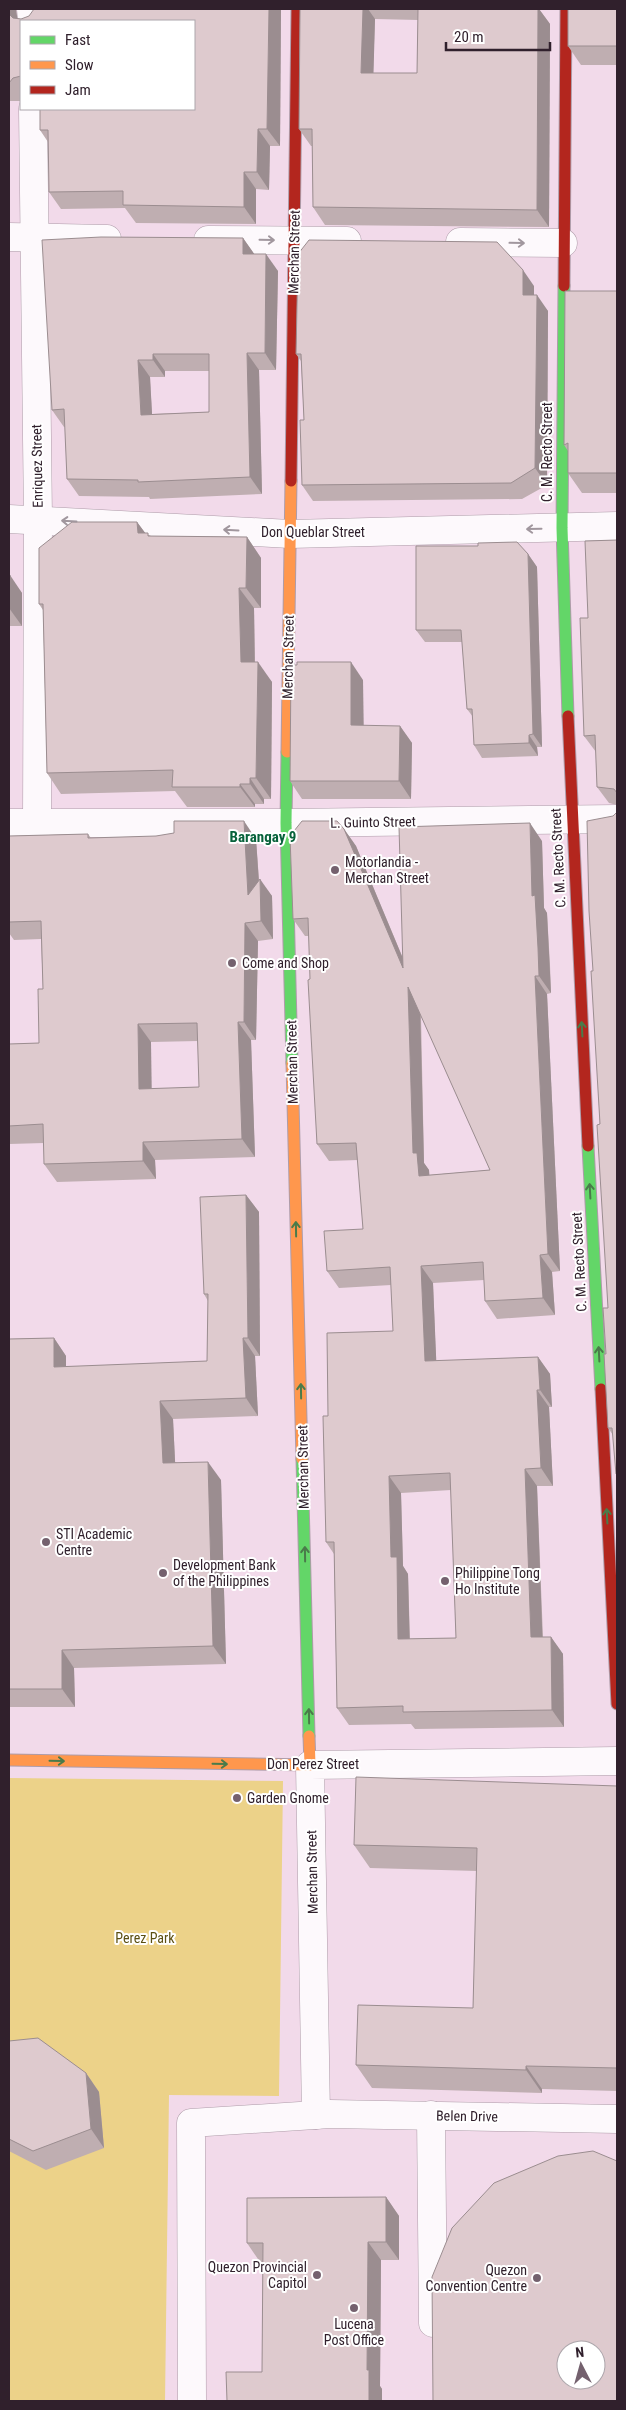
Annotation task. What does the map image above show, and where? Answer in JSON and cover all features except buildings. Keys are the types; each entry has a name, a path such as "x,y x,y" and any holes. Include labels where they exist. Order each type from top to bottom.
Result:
{"main road":[{"name":"Merchan Street","path":"297,9 286,823 310,1765"},
{"name":"C. M. Recto Street","path":"566,9 562,528 570,820 617,1704"},
{"name":"Don Perez Street","path":"9,1760 310,1765"}],"street":[{"name":"Enriquez Street","path":"33,110 21,238 38,519 37,823"},
{"path":"21,238 134,239"},
{"path":"184,239 374,241"},
{"path":"433,242 563,243"},
{"name":"Don Queblar Street","path":"9,519 38,519 290,534 617,526"},
{"name":"L. Guinto Street","path":"9,823 286,823 617,819"},
{"name":"Don Perez Street","path":"310,1765 617,1762"},
{"name":"Merchan Street","path":"310,1765 316,2115"},
{"name":"Belen Drive","path":"192,2401 191,2123 316,2115 431,2115 617,2119"},
{"path":"431,2115 433,2353"}],"green space":[{"name":"Perez Park","path":"9,1778 283,1781 279,2096 169,2095 165,2401 9,2401"}],"traffic: fast":[{"path":"564,286 562,528 568,716"},
{"path":"287,752 286,823 292,1063"},
{"path":"588,1146 601,1389"},
{"path":"302,1459 309,1736"}],"traffic: slow":[{"path":"287,752 291,481"},
{"path":"292,1063 302,1459"},
{"path":"9,1760 310,1765 309,1736"}],"traffic: jam":[{"path":"291,481 297,9"},
{"path":"564,286 566,9"},
{"path":"568,716 588,1146"},
{"path":"601,1389 617,1704"}],"place":[{"name":"Motorlandia - Merchan Street","path":"335,870"},
{"name":"Come and Shop","path":"232,963"},
{"name":"STI Academic Centre","path":"46,1542"},
{"name":"Development Bank of the Philippines","path":"163,1573"},
{"name":"Philippine Tong Ho Institute","path":"445,1581"},
{"name":"Garden Gnome","path":"237,1798"},
{"name":"Quezon Provincial Capitol","path":"317,2275"},
{"name":"Quezon Convention Centre","path":"537,2278"},
{"name":"Lucena Post Office","path":"354,2308"}],"district":[{"name":"Barangay 9","path":"263,837"}]}
